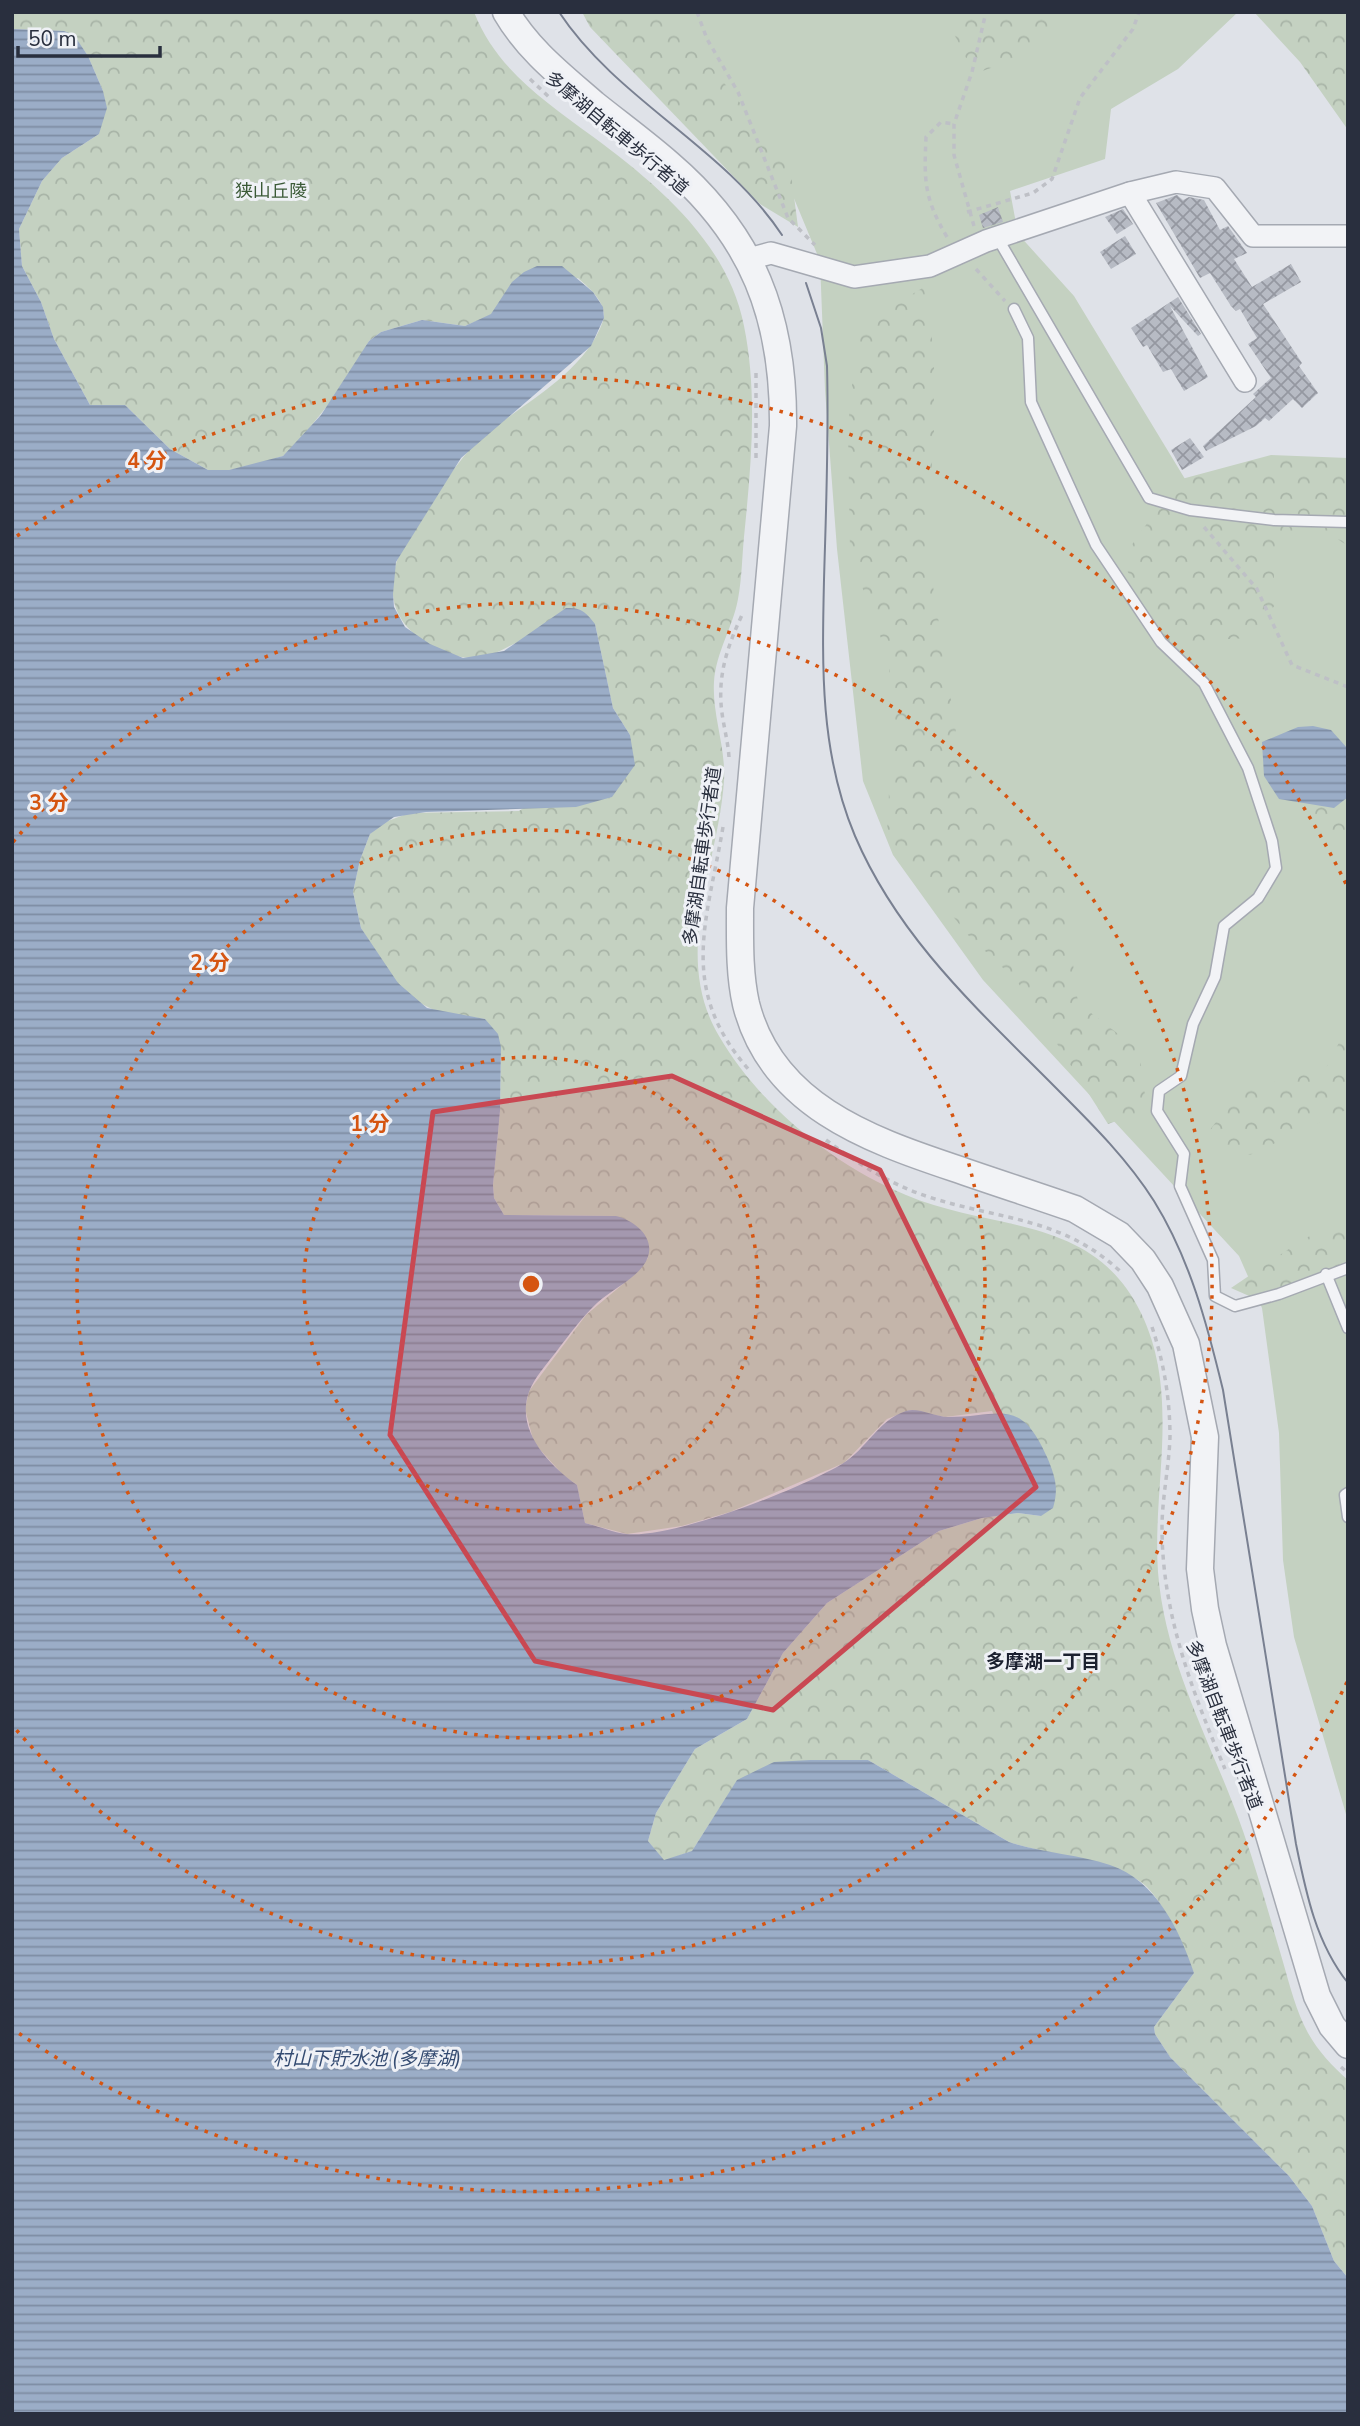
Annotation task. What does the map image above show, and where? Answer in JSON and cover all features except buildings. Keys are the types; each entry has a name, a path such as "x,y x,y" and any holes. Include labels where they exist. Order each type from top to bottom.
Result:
{"street":[{"path":"506,12 548,64 668,163 703,197 749,259 770,308 781,361 783,406 740,908 741,961 750,1015 763,1046 780,1072 819,1110 894,1148 1075,1209 1097,1220 1131,1247 1160,1286 1186,1344 1202,1416 1205,1460 1200,1569 1213,1646 1317,1996 1343,2055"},
{"path":"749,259 771,253 853,276 930,266 989,241 1130,193 1176,182 1205,184 1222,194 1253,236 1348,236"},
{"path":"1130,193 1245,381"}],"lane":[{"path":"989,241 1149,498 1190,510 1274,520 1348,522"},
{"path":"1014,309 1028,338 1031,402 1096,545 1161,642 1204,683 1248,768 1272,841 1276,868 1258,898 1224,926 1215,976 1193,1024 1181,1076 1159,1091 1157,1111 1184,1154 1180,1186 1213,1260 1214,1296 1235,1306 1279,1294 1326,1274 1348,1268"},
{"path":"1326,1274 1348,1328"},
{"path":"1348,1493 1345,1495 1348,1517"}],"path":[{"path":"696,12 707,39 738,92 788,218 819,249"},
{"path":"986,12 972,72 954,124 954,155 967,212 989,241"},
{"path":"967,212 1033,193 1052,179 1080,98 1133,29 1139,12"},
{"name":"多摩湖自転車歩行者道","path":"527,76 561,106"},
{"path":"947,237 930,209 924,176 926,137 941,122 954,124"},
{"path":"756,362 756,461"},
{"path":"1190,510 1257,589 1292,666 1348,687"},
{"name":"多摩湖自転車歩行者道","path":"729,769 729,746 720,693 721,676 725,655 743,613"},
{"name":"多摩湖自転車歩行者道","path":"725,816 702,934 702,964 706,991 723,1031 758,1079"},
{"path":"816,1132 859,1164 918,1193 1033,1222 1072,1236 1092,1247 1124,1275"},
{"name":"多摩湖自転車歩行者道","path":"1149,1317 1165,1373 1168,1402 1170,1437 1161,1526 1167,1598 1181,1654 1228,1778"},
{"path":"1343,2055 1348,2073"}],"highlighted area":[{"path":"672,1076 880,1170 1036,1487 773,1710 535,1661 390,1435 433,1112"}],"green space":[{"name":"狭山丘陵","path":"12,12 474,12 495,51 509,67 540,96 664,195 706,242 723,268 736,296 744,326 751,378 752,431 739,591 714,682 724,781 701,910 698,942 699,974 705,1005 719,1036 755,1086 776,1109 825,1150 906,1195 939,1207 1038,1231 1068,1242 1096,1258 1121,1281 1141,1313 1153,1344 1160,1376 1162,1441 1158,1572 1170,1639 1192,1704 1243,1831 1300,2016 1316,2046 1348,2080 1348,2278 1334,2261 1312,2206 1289,2176 1170,2057 1155,2034 1154,2027 1194,1973 1162,1906 1136,1878 1102,1865 1009,1842 868,1760 737,1781 692,1851 664,1861 648,1841 656,1813 695,1749 747,1719 783,1653 827,1603 939,1531 982,1518 1018,1513 1041,1516 992,1411 945,1417 910,1410 887,1419 844,1463 730,1512 682,1526 627,1534 585,1523 577,1485 563,1475 534,1443 525,1409 529,1391 586,1315 635,1274 648,1258 616,1216 504,1215 494,1198 493,1185 500,1111 501,1047 485,1019 438,1012 416,1001 397,983 361,928 353,892 360,860 370,834 380,824 409,813 519,811 630,735 613,708 595,624 523,640 484,657 460,657 424,642 405,625 394,603 393,590 394,570 401,551 447,478 482,437 551,386 582,356 603,321 603,308 596,296 578,278 465,326 422,320 381,332 369,341 343,386 299,441 283,456 229,470 208,470 170,449 125,405 90,405 54,339 41,302 22,266 19,229 42,181 62,158 99,134 103,91 88,56 74,36 64,31 12,29"},
{"path":"582,12 668,12 790,166 798,227 760,204 590,27"},
{"path":"621,12 1238,12 1178,69 1111,109 1105,159 1010,191 1018,234 1074,296 1185,479 1348,503 1348,1821 1294,1637 1283,1560 1279,1433 1262,1308 1239,1256 983,980 893,855 863,781 837,549 825,390 820,261 788,184"},
{"path":"943,12 1067,12 1035,52 974,74"},
{"path":"1254,12 1348,12 1348,130 1300,62"},
{"path":"924,287 934,352 934,443 925,535 959,751 997,831 1067,870 1070,940 1078,1003 1139,1050 1147,1110 1108,1124 1017,981 968,935 887,835 891,750 889,660 850,554 848,426 858,327"},
{"path":"1271,455 1348,458 1348,546 1315,524 1273,552 1275,605 1250,638 1168,642 1121,560 1178,480"},
{"path":"1348,799 1348,855 1331,831 1294,802"},
{"path":"1348,1025 1348,1109 1250,1155 1203,1139 1238,1093 1327,1066"},
{"path":"1348,1217 1348,1267 1256,1299 1231,1288 1302,1240"}],"water":[{"name":"村山下貯水池 (多摩湖)","path":"12,29 64,31 74,35 88,56 107,108 99,134 62,158 42,181 19,229 22,266 41,302 54,339 90,405 125,405 170,449 208,470 229,470 283,456 321,415 369,341 381,332 422,320 465,326 491,314 512,282 537,266 562,266 593,292 603,307 604,318 591,346 461,458 396,562 393,594 394,607 405,627 430,644 463,658 504,651 566,608 583,611 595,624 613,708 630,735 635,765 612,797 576,807 426,812 394,817 370,834 360,860 353,892 361,928 398,983 427,1008 485,1019 498,1034 501,1047 500,1111 493,1185 494,1198 504,1215 616,1216 639,1228 648,1241 648,1257 643,1266 591,1308 534,1382 526,1406 531,1433 546,1457 577,1485 585,1523 626,1534 674,1529 704,1521 797,1486 851,1458 888,1421 911,1410 948,1417 1007,1414 1018,1418 1028,1425 1037,1438 1050,1464 1056,1488 1053,1508 1041,1516 1018,1513 982,1518 939,1531 827,1603 783,1653 747,1719 695,1749 656,1813 648,1841 664,1860 692,1851 737,1780 774,1762 868,1760 1009,1842 1110,1865 1141,1882 1173,1924 1194,1973 1154,2027 1155,2034 1170,2057 1289,2176 1312,2206 1334,2261 1348,2278 1348,2414 12,2414"},
{"path":"1313,726 1331,730 1348,749 1348,797 1334,808 1279,799 1264,776 1262,742 1298,727"}],"tram line":[{"path":"559,12 610,72 731,175 782,235"},
{"path":"806,283 821,328 827,366 824,678 829,742 844,805 873,874 919,942 972,1004 1122,1157 1154,1201 1178,1246 1204,1316 1223,1390 1304,1881 1320,1934 1337,1968 1348,1983"}],"district":[{"name":"多摩湖一丁目","path":"1043,1662"}]}
